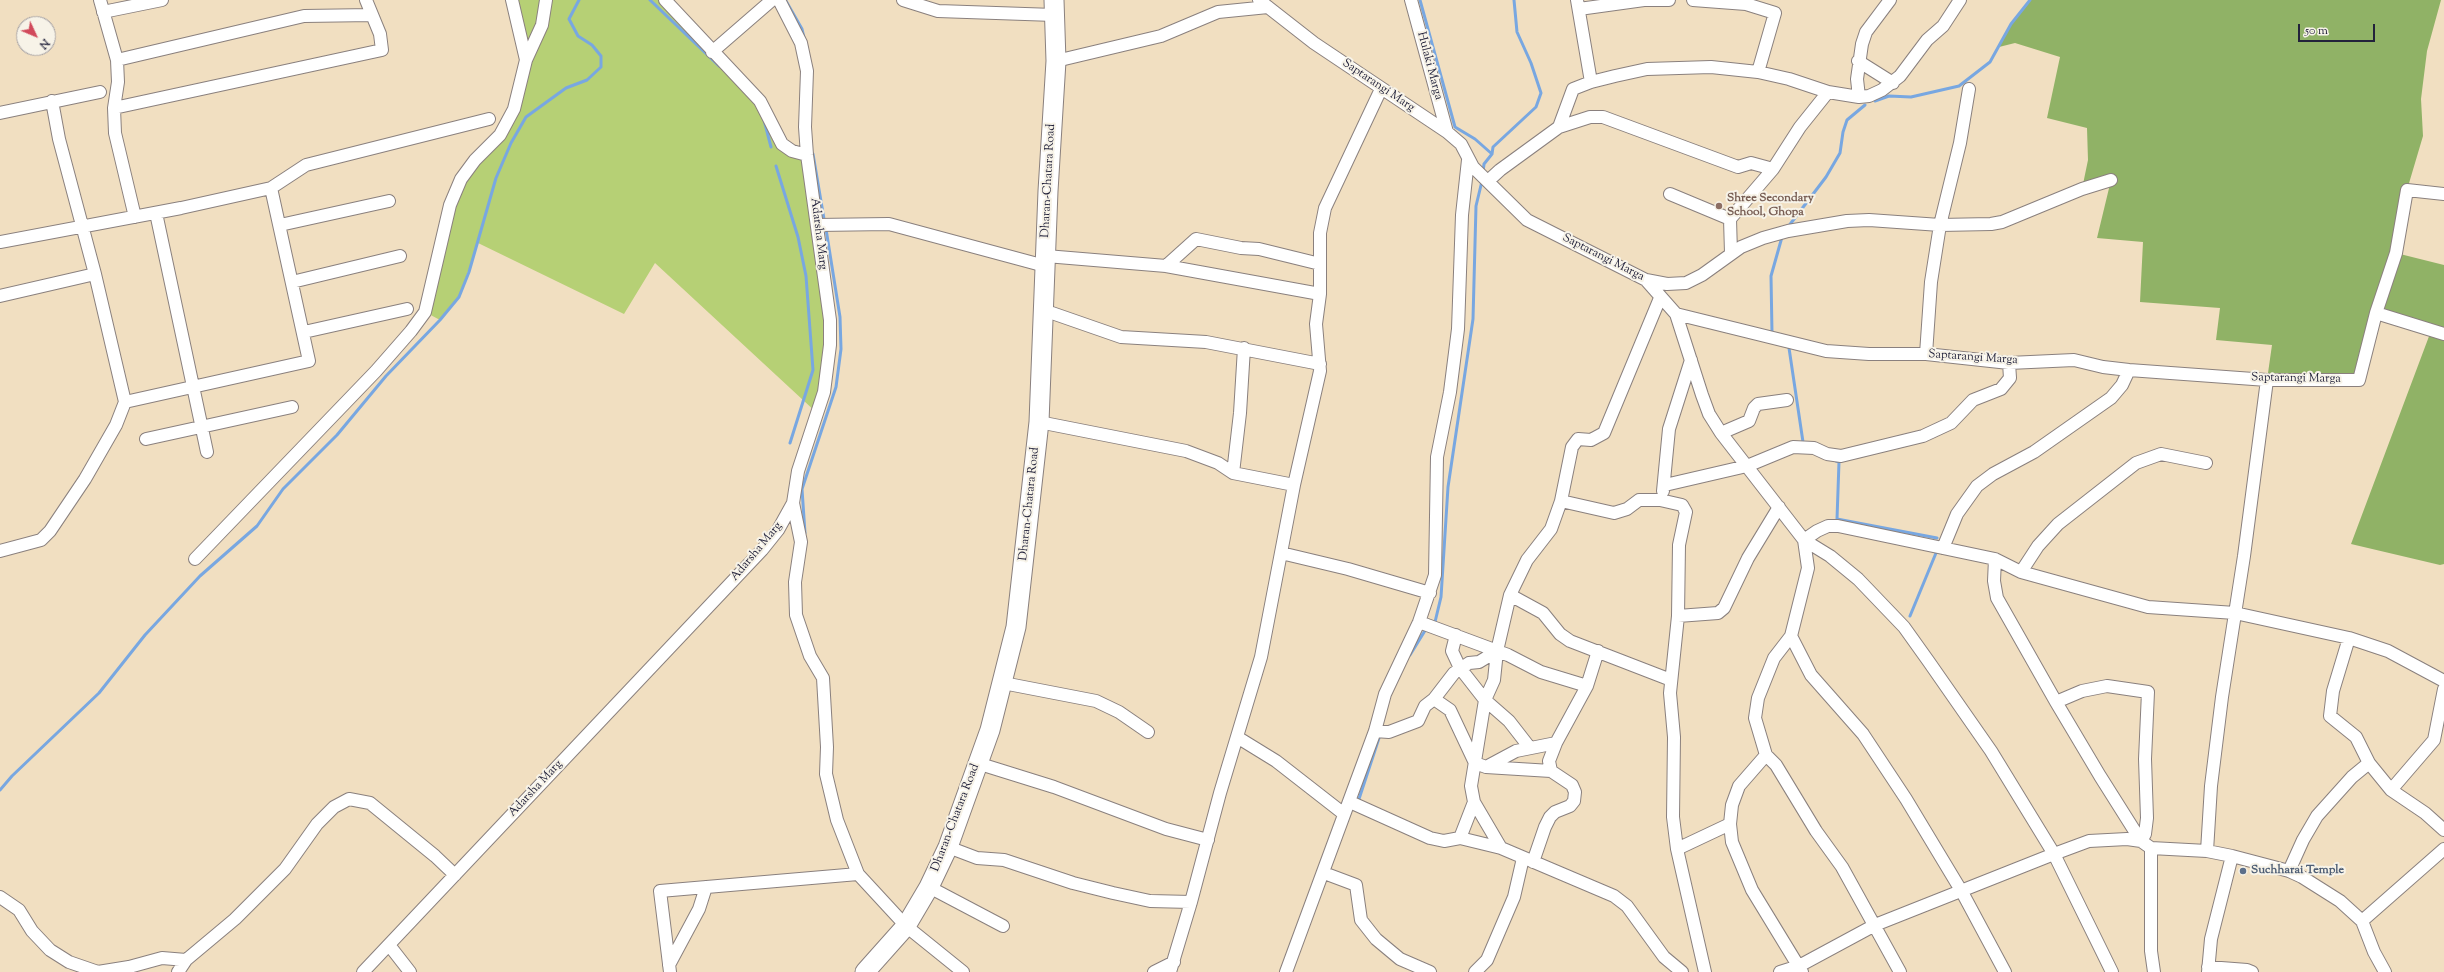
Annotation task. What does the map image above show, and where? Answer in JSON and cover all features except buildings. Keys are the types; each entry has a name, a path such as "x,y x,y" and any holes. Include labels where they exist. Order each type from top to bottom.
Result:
{"main road":[{"name":"Dharan-Chatara Road","path":"866,972 906,926 929,887 948,847 990,730 1004,683 1016,627 1022,586 1039,422 1045,261 1056,61 1054,7"}],"street":[{"path":"100,0 117,60 118,82 114,108 115,133 135,217"},
{"path":"103,12 162,0"},
{"path":"114,108 382,50 380,34 366,0"},
{"path":"512,0 526,60"},
{"path":"195,559 376,371 411,331 425,312 450,205 461,179 475,160 500,135 514,109 526,60 542,25 546,0"},
{"path":"665,0 712,52 760,101 782,144 792,151 807,155"},
{"path":"712,52 772,0"},
{"name":"Adarsha Marg","path":"363,972 762,550 778,530 793,503 798,471 824,392 829,364 830,320 807,155 805,127 807,71 801,43 779,0"},
{"path":"903,0 938,11 1054,7"},
{"name":"Hulaki Marga","path":"1411,0 1447,132"},
{"path":"1590,82 1578,5 1670,0"},
{"path":"1693,0 1746,4 1775,13 1758,72"},
{"path":"1859,97 1857,79 1858,62 1866,32 1890,0"},
{"path":"1560,127 1573,89 1590,82 1647,69 1680,66 1758,72 1805,83 1828,92 1859,97 1868,96 1893,83 1927,40 1943,26 1960,0"},
{"path":"1056,61 1162,36 1218,12 1263,3"},
{"name":"Saptarangi Marg","path":"1263,3 1381,89 1447,132 1461,144 1471,164 1486,179"},
{"path":"117,60 304,16 372,15"},
{"path":"1858,62 1893,83"},
{"path":"1154,972 1172,967 1261,657 1294,485 1320,364 1316,324 1320,294 1320,233 1325,208 1381,89"},
{"path":"1926,354 1931,282 1940,225 1960,143 1969,89"},
{"path":"0,113 100,92"},
{"path":"1731,253 1730,219 1773,168 1800,128 1828,92"},
{"path":"0,551 41,540 50,531 85,479 116,425 125,402 95,274 59,139 52,101"},
{"path":"1486,179 1560,127 1590,118 1604,117 1738,167 1751,164 1773,168"},
{"path":"0,242 156,213 271,188 306,165 489,119"},
{"path":"1286,972 1324,873 1344,814 1350,802 1375,731 1385,694 1419,622 1435,575 1437,457 1454,368 1458,329 1462,215 1471,164"},
{"name":"Saptarangi Marga","path":"1486,179 1527,220 1646,280 1660,298 1676,314 1826,351 1869,354 1926,354 2009,363 2074,360 2103,367 2128,370 2267,380 2359,380 2376,313 2396,253 2407,190 2444,194"},
{"path":"1646,280 1667,284 1686,283 1702,275 1731,253 1755,241 1783,232 1869,220 1940,225 1991,224 2002,222 2048,202 2111,180"},
{"path":"125,402 309,361 304,332 271,188"},
{"path":"1670,194 1730,219"},
{"path":"280,225 389,202"},
{"path":"156,213 207,452"},
{"path":"817,225 889,224 1045,261 1166,266 1320,294"},
{"path":"1166,266 1196,239 1241,248 1259,249 1320,264"},
{"path":"292,282 400,256"},
{"path":"0,296 95,274"},
{"path":"1501,848 1474,802 1471,786 1480,765 1485,700 1494,680 1497,651 1510,595 1527,560 1551,529 1561,501 1572,447 1578,439 1591,440 1604,433 1660,298"},
{"path":"304,332 407,309"},
{"path":"1043,312 1059,315 1121,337 1162,341 1206,342 1244,348 1320,364"},
{"path":"2376,313 2444,334"},
{"path":"1676,314 1709,414 1721,433 1804,540 1830,556 1858,579 1904,627 1991,751 2054,854 2112,972"},
{"path":"1233,473 1240,413 1244,348"},
{"path":"1660,500 1665,485 1669,429 1691,360"},
{"path":"1665,485 1748,466 1793,447 1809,447 1827,454 1841,456 1924,436 1951,423 1974,400 2001,389 2010,378 2009,363"},
{"path":"1943,548 1957,514 1977,486 1993,474 2034,452 2111,398 2122,384 2128,370"},
{"path":"2207,851 2210,786 2267,380"},
{"path":"1721,433 1749,421 1754,408 1758,404 1787,400"},
{"path":"146,439 292,407"},
{"path":"1039,422 1186,451 1218,463 1233,473 1294,485"},
{"path":"2021,572 2038,546 2058,524 2136,463 2161,454 2206,463"},
{"path":"1561,501 1614,513 1627,509 1639,500 1660,500 1682,505 1686,512 1679,545 1678,616 1671,680 1674,737 1673,817 1677,849 1705,972"},
{"path":"793,503 801,542 795,582 796,615 810,656 823,678 827,740 826,774 830,798 858,874 906,926 963,972"},
{"path":"1678,616 1718,613 1724,608 1748,558 1779,507"},
{"path":"1804,540 1828,526 1838,526 1995,559 2021,572 2148,606 2235,613 2349,638 2388,651 2444,681"},
{"path":"1804,540 1808,568 1791,636 1774,658 1758,698 1755,718 1766,755 1776,765 1816,831 1842,867 1900,972"},
{"path":"1281,553 1348,569 1430,593"},
{"path":"1995,559 1994,581 1997,598 2056,702 2141,841 2151,848 2207,851 2232,856 2289,871 2322,888 2362,921 2374,952 2386,972"},
{"path":"1510,595 1543,613 1560,634 1570,640 1671,680"},
{"path":"1419,622 1497,651 1541,672 1587,686"},
{"path":"1456,635 1452,651 1460,668 1485,700 1508,721 1530,748"},
{"path":"1791,636 1811,675 1863,734 1906,799 1962,892 2005,972"},
{"path":"2349,638 2333,691 2330,716 2356,737 2369,763 2392,790 2425,813 2444,830"},
{"path":"1375,731 1389,732 1418,721 1424,706 1434,699 1454,673 1469,663 1479,662 1497,651"},
{"path":"1551,770 1549,761 1556,743 1587,686 1598,651"},
{"path":"1004,683 1096,701 1119,712 1148,732"},
{"path":"2056,702 2082,692 2107,686 2148,692 2145,759 2147,818 2145,834 2141,841"},
{"path":"2392,790 2434,740 2444,690"},
{"path":"1434,699 1450,710 1480,765"},
{"path":"1237,737 1276,761 1344,814"},
{"path":"1480,765 1516,751 1556,743"},
{"path":"1766,755 1738,786 1732,805 1730,824 1732,842 1752,890 1801,969"},
{"path":"977,763 1054,786 1166,829 1208,840"},
{"path":"2289,871 2317,816 2352,777 2369,763"},
{"path":"1475,972 1487,960 1528,860 1550,817 1555,812 1570,806 1574,801 1575,792 1572,785 1551,770 1480,765"},
{"path":"178,972 186,960 235,919 285,869 317,824 334,807 349,799 370,804 436,856 455,875"},
{"path":"1350,802 1430,838 1444,841 1460,838 1501,848 1614,896 1627,906 1664,957 1682,972"},
{"path":"1460,838 1474,802"},
{"path":"1677,849 1730,824"},
{"path":"1780,972 1801,969 1875,926 2089,841 2141,841"},
{"path":"948,847 977,858 1004,860 1074,883 1113,893 1150,900 1191,902"},
{"path":"2151,848 2151,951 2154,972"},
{"path":"2362,921 2444,849"},
{"path":"2232,856 2211,939 2208,969 2247,970 2252,972"},
{"path":"1324,873 1356,885 1361,920 1376,939 1400,959 1430,972"},
{"path":"670,968 660,891 858,874"},
{"path":"670,968 699,909 706,887"},
{"path":"929,887 1003,926"},
{"path":"0,897 19,910 32,931 50,950 69,962 98,972 130,967 162,958 186,960"},
{"path":"389,945 410,972"}],"green space":[{"path":"512,0 665,0 760,101 775,134 807,155 830,320 817,413 655,263 624,314 478,243 459,297 440,320 425,312 461,179 500,135 526,60"},
{"path":"2030,0 2441,0 2427,51 2421,99 2423,136 2407,190 2396,253 2444,265 2444,564 2440,565 2351,544 2431,331 2377,313 2359,380 2267,380 2272,345 2216,340 2220,308 2140,302 2143,242 2097,238 2111,180 2082,189 2088,160 2087,128 2047,118 2060,57 2015,43 1999,47 2011,24"}],"waterway":[{"path":"0,790 12,776 99,693 145,635 200,576 257,526 283,489 337,435 386,376 440,320 459,297 469,272 496,178 511,143 526,117 566,88 587,80 601,67 601,56 592,45 578,36 569,19 579,0"},
{"path":"650,0 719,66"},
{"path":"1420,0 1455,127 1475,139 1492,154"},
{"path":"1483,172 1484,164 1492,154 1493,147 1536,107 1541,93 1531,63 1517,32 1514,0"},
{"path":"1875,101 1889,96 1911,97 1959,86 1990,62 2011,24 2030,0"},
{"path":"786,1 802,29 811,67"},
{"path":"1788,227 1826,177 1840,153 1843,132 1847,120 1865,105"},
{"path":"764,120 771,147"},
{"path":"813,154 824,219"},
{"path":"776,166 798,237 806,276 813,370 790,443"},
{"path":"1435,622 1441,597 1448,487 1473,319 1476,206 1482,181"},
{"path":"805,533 802,489 836,387 841,349 840,317 826,229"},
{"path":"1772,333 1771,276 1782,237"},
{"path":"1789,348 1803,442"},
{"path":"1836,461 1839,462 1837,519 1937,538"},
{"path":"1910,616 1936,553"},
{"path":"1410,655 1426,629"},
{"path":"1358,802 1380,735"}],"place":[{"name":"Shree Secondary School, Ghopa","path":"1719,206"},
{"name":"Suchharai Temple","path":"2243,871"}]}
